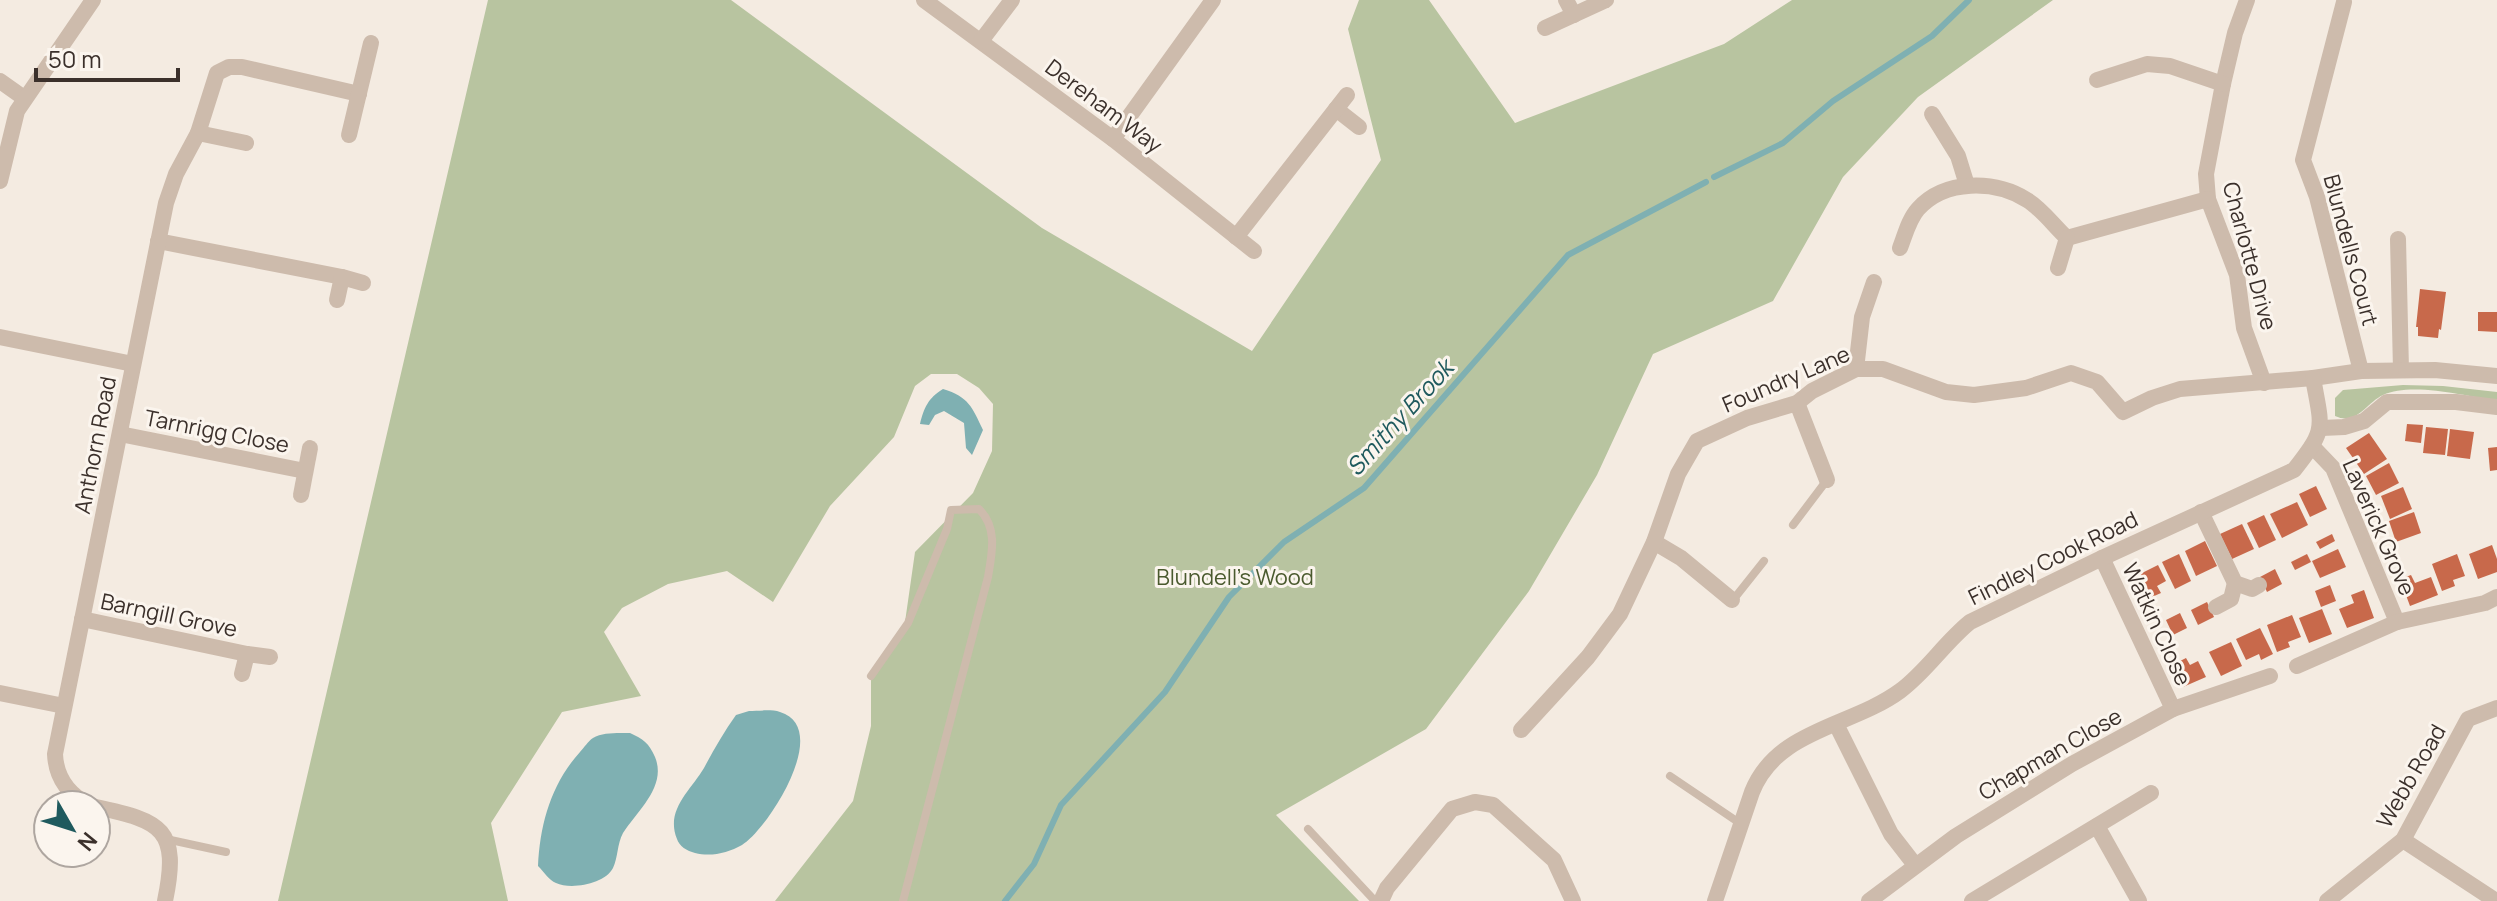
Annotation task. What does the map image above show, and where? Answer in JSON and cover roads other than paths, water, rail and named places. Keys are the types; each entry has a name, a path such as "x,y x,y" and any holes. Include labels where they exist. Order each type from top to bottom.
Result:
{"street":[{"path":"0,181 11,127 24,98 93,0"},
{"name":"Dereham Way","path":"924,0 1113,139 1254,251"},
{"path":"981,41 1012,0"},
{"path":"1113,139 1213,0"},
{"path":"1545,28 1570,8 1606,0"},
{"name":"Charlotte Drive","path":"2247,0 2235,33 2206,174 2208,199 2237,275 2244,328 2264,383"},
{"name":"Blundells Court","path":"2344,2 2303,160 2317,197 2361,371"},
{"path":"349,135 371,43"},
{"path":"2097,80 2147,64 2170,66 2223,84"},
{"name":"Anthorn Road","path":"68,789 56,769 55,754 158,241 176,174 198,133 217,73 229,67 242,67 359,94"},
{"path":"0,81 24,98"},
{"path":"1236,237 1347,95"},
{"path":"1336,109 1359,127"},
{"path":"1932,114 1958,156 1967,185"},
{"path":"198,133 246,143"},
{"path":"1900,248 1917,210 1937,194 1967,185 2015,193 2031,202 2067,238"},
{"path":"2067,238 2208,199"},
{"path":"2058,268 2067,238"},
{"path":"2398,239 2401,370"},
{"path":"158,241 363,283"},
{"path":"337,300 342,277"},
{"path":"1856,369 1862,317 1874,282"},
{"path":"0,337 133,364"},
{"name":"Foundry Lane","path":"1521,730 1588,657 1620,614 1654,542 1678,474 1697,441 1747,418 1797,403 1812,391 1856,369 1883,369 1946,392 1974,395 2026,388 2071,373 2097,382 2123,412 2180,389 2361,371 2401,370 2497,376"},
{"path":"2313,378 2322,428"},
{"name":"Laverick Grove","path":"2322,428 2344,427 2364,421 2387,402 2456,402 2497,407"},
{"path":"1797,403 1827,480"},
{"name":"Findley Cook Road","path":"1715,901 1758,778 1772,759 1788,746 1897,693 1927,668 1970,622 2294,470 2322,428"},
{"name":"Tarnrigg Close","path":"120,434 305,471"},
{"name":"Laverick Grove","path":"2312,446 2333,468 2397,622 2485,603 2497,597"},
{"path":"301,495 310,448"},
{"path":"2201,512 2235,583 2231,599 2216,607"},
{"path":"1654,542 1681,558 1732,600"},
{"name":"Watkin Close","path":"2102,558 2173,709"},
{"path":"2235,583 2252,589 2259,585"},
{"name":"Barngill Grove","path":"82,619 270,657"},
{"path":"2297,666 2397,622"},
{"name":"Barngill Grove","path":"242,674 247,654"},
{"name":"Chapman Close","path":"1869,901 1956,836 2072,764 2173,709 2270,676"},
{"path":"0,693 64,706"},
{"name":"Webb Road","path":"2327,901 2403,840 2468,719 2497,708"},
{"path":"1836,724 1891,834 1915,865"},
{"path":"1972,901 2151,793"},
{"path":"1381,901 1387,888 1452,809 1475,802 1493,805 1554,860 1573,901"},
{"path":"112,810 139,816 154,825 165,839 171,855 165,901"},
{"path":"2097,826 2139,901"},
{"path":"2403,840 2496,901"}],"lane":[{"path":"1793,525 1827,480"},
{"path":"871,676 908,623 947,529 951,510 979,509 989,519 993,550 988,577 903,901"},
{"path":"1732,600 1764,561"},
{"path":"1670,776 1742,824"},
{"path":"1308,829 1375,901"},
{"path":"165,839 226,852"}],"water":[{"path":"943,389 969,404 983,430 972,455 966,448 964,423 944,411 935,415 929,425 920,424 927,404"},
{"path":"749,711 776,711 795,722 800,737 791,778 766,820 742,845 713,854 689,851 681,846 674,829 677,810 736,715"},
{"path":"630,733 645,742 655,757 658,768 654,788 623,833 615,864 609,874 587,884 570,886 556,883 538,866 541,835 554,791 570,764 591,739 606,734"}],"waterway":[{"name":"Smithy Brook","path":"1714,177 1783,143 1833,101 1932,36 1969,0"},
{"name":"Smithy Brook","path":"1005,901 1034,864 1061,805 1165,692 1229,597 1284,542 1364,488 1568,255 1706,182"}],"park label":[{"name":"Blundell's Wood","path":"1235,577"}]}
